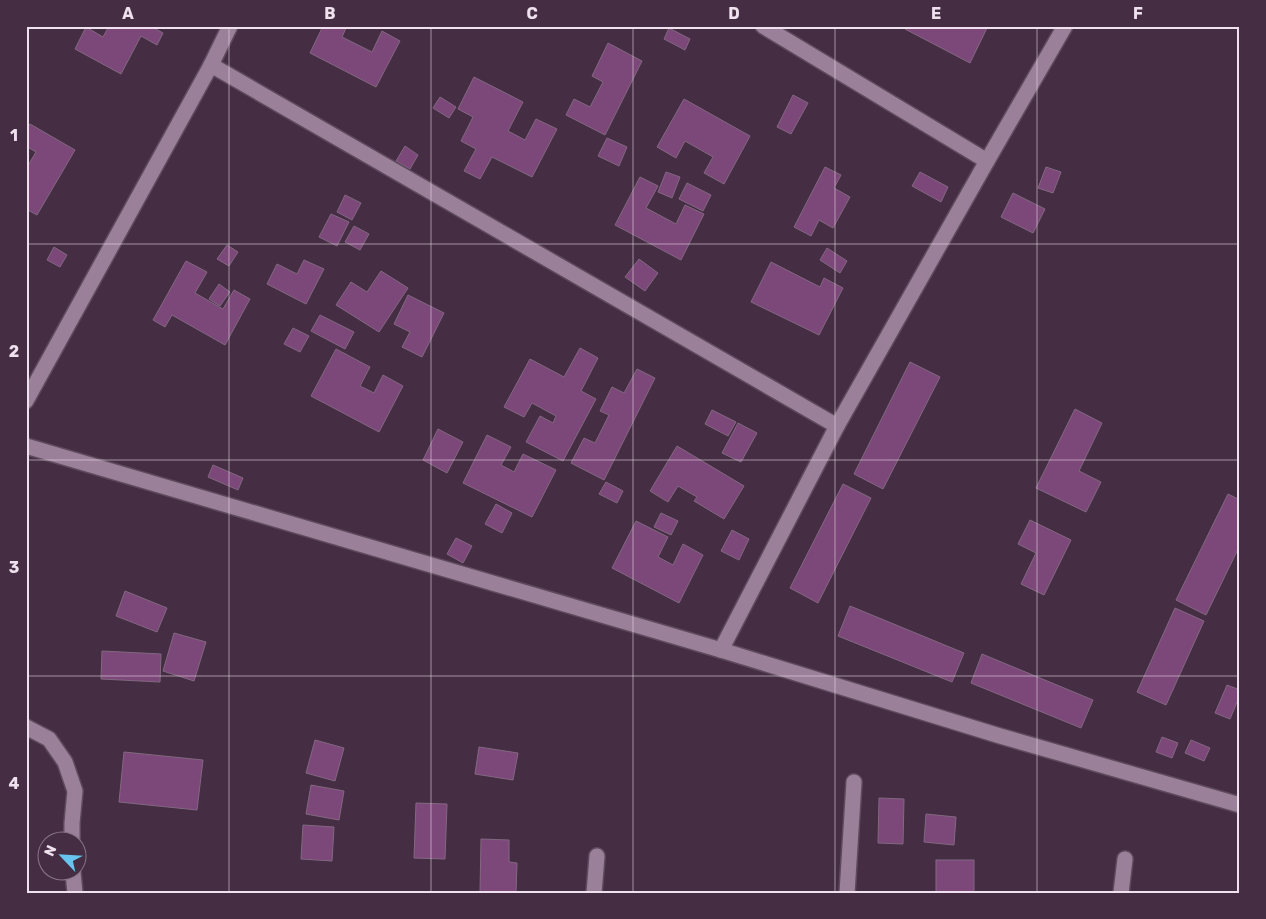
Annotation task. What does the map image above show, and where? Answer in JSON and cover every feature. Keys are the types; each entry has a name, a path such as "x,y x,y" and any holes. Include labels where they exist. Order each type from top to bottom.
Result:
{"street":[{"path":"26,401 230,26"},
{"path":"763,26 987,161"},
{"path":"721,650 837,426 1065,26"},
{"path":"211,64 837,426"},
{"path":"26,446 721,650 1000,736 1240,805"},
{"path":"26,727 49,739 65,762 75,791 72,832"},
{"path":"848,893 854,782"},
{"path":"594,893 597,856"},
{"path":"1121,893 1125,859"}],"building":[{"path":"109,26 150,26 163,33 157,45 141,36 121,74 75,49 86,27 103,37"},
{"path":"323,26 347,26 342,37 372,52 382,31 400,41 376,87 310,53"},
{"path":"906,26 988,26 970,63 905,29"},
{"path":"669,28 690,39 685,50 664,39"},
{"path":"608,43 642,61 605,135 566,115 574,99 590,107 603,82 592,76"},
{"path":"474,77 523,102 508,131 525,140 536,119 557,129 532,177 492,157 480,179 464,171 476,149 461,141 473,117 458,109"},
{"path":"793,95 808,103 791,134 777,127"},
{"path":"440,97 456,107 449,118 433,108"},
{"path":"684,99 750,136 724,184 704,173 713,157 685,141 676,158 657,147"},
{"path":"30,124 75,150 37,215 26,209 26,169 36,152 26,146 26,130"},
{"path":"607,138 627,147 619,166 598,156"},
{"path":"405,146 418,155 410,169 396,161"},
{"path":"825,167 841,175 834,188 850,197 833,228 819,220 811,236 794,227"},
{"path":"1046,167 1061,172 1053,193 1038,188"},
{"path":"666,172 680,177 672,198 658,192"},
{"path":"920,172 948,187 941,202 912,186"},
{"path":"640,177 658,186 646,208 676,224 685,205 704,214 681,260 615,225"},
{"path":"687,183 711,195 703,211 679,199"},
{"path":"1013,193 1045,209 1033,233 1001,217"},
{"path":"345,195 361,203 352,220 337,212"},
{"path":"331,214 349,222 337,246 319,237"},
{"path":"354,226 369,234 360,250 345,242"},
{"path":"227,245 238,252 229,266 217,259"},
{"path":"54,247 67,255 60,267 47,260"},
{"path":"827,248 847,261 840,273 820,260"},
{"path":"639,259 658,273 645,291 625,277"},
{"path":"304,260 324,269 306,304 267,284 277,264 297,274"},
{"path":"186,261 207,272 195,293 223,309 234,290 250,299 225,345 172,315 165,327 153,320"},
{"path":"771,262 820,287 824,278 843,288 819,335 751,302"},
{"path":"381,271 408,288 379,332 336,305 351,282 367,292"},
{"path":"219,284 230,292 220,306 209,299"},
{"path":"408,295 444,313 422,357 402,347 410,332 394,324"},
{"path":"320,315 354,332 345,349 311,331"},
{"path":"293,328 309,336 300,352 284,344"},
{"path":"580,348 598,358 581,391 596,399 563,461 526,442 540,416 553,423 556,416 532,403 524,417 504,407 530,359 564,377"},
{"path":"336,349 370,367 360,386 374,393 383,375 403,386 379,432 311,396"},
{"path":"910,362 940,377 883,489 854,474"},
{"path":"637,369 655,378 604,480 571,463 584,438 595,443 609,415 600,411 612,387 624,393"},
{"path":"1075,409 1102,423 1079,471 1101,482 1086,512 1036,488"},
{"path":"712,410 736,422 728,436 705,424"},
{"path":"738,423 757,433 741,462 722,453"},
{"path":"438,429 463,442 447,473 423,460"},
{"path":"487,435 511,447 501,465 514,472 523,454 556,470 532,517 463,483"},
{"path":"677,446 744,486 724,519 694,501 697,497 678,486 668,502 650,491"},
{"path":"213,465 243,478 238,490 208,477"},
{"path":"606,482 623,491 617,503 599,494"},
{"path":"843,484 871,498 818,603 790,588"},
{"path":"1228,494 1240,500 1240,545 1206,615 1176,600"},
{"path":"496,504 512,513 502,533 485,524"},
{"path":"661,513 678,521 671,535 654,527"},
{"path":"1030,520 1071,540 1044,595 1021,584 1036,553 1018,544"},
{"path":"636,521 668,537 658,557 673,565 683,544 703,555 679,603 612,568"},
{"path":"732,530 749,539 739,560 721,551"},
{"path":"456,538 472,546 463,563 447,554"},
{"path":"125,591 167,608 157,632 116,616"},
{"path":"850,606 964,653 952,682 838,636"},
{"path":"1175,608 1204,621 1166,705 1137,692"},
{"path":"174,633 206,642 194,681 163,671"},
{"path":"102,651 161,654 160,682 101,679"},
{"path":"982,654 1093,700 1081,728 971,683"},
{"path":"1227,685 1240,690 1240,695 1230,719 1215,713"},
{"path":"1162,737 1178,743 1172,758 1156,752"},
{"path":"315,740 344,748 335,781 306,773"},
{"path":"1191,740 1210,748 1204,761 1185,753"},
{"path":"479,747 518,753 513,780 475,774"},
{"path":"124,752 203,760 197,810 119,802"},
{"path":"311,785 344,791 339,820 306,814"},
{"path":"879,798 904,799 903,844 878,843"},
{"path":"416,803 447,804 445,859 414,858"},
{"path":"926,814 956,817 954,845 924,842"},
{"path":"303,825 334,827 332,861 301,859"},
{"path":"481,839 509,840 509,862 517,863 516,893 480,892"},
{"path":"936,860 974,860 974,893 936,893"}]}
